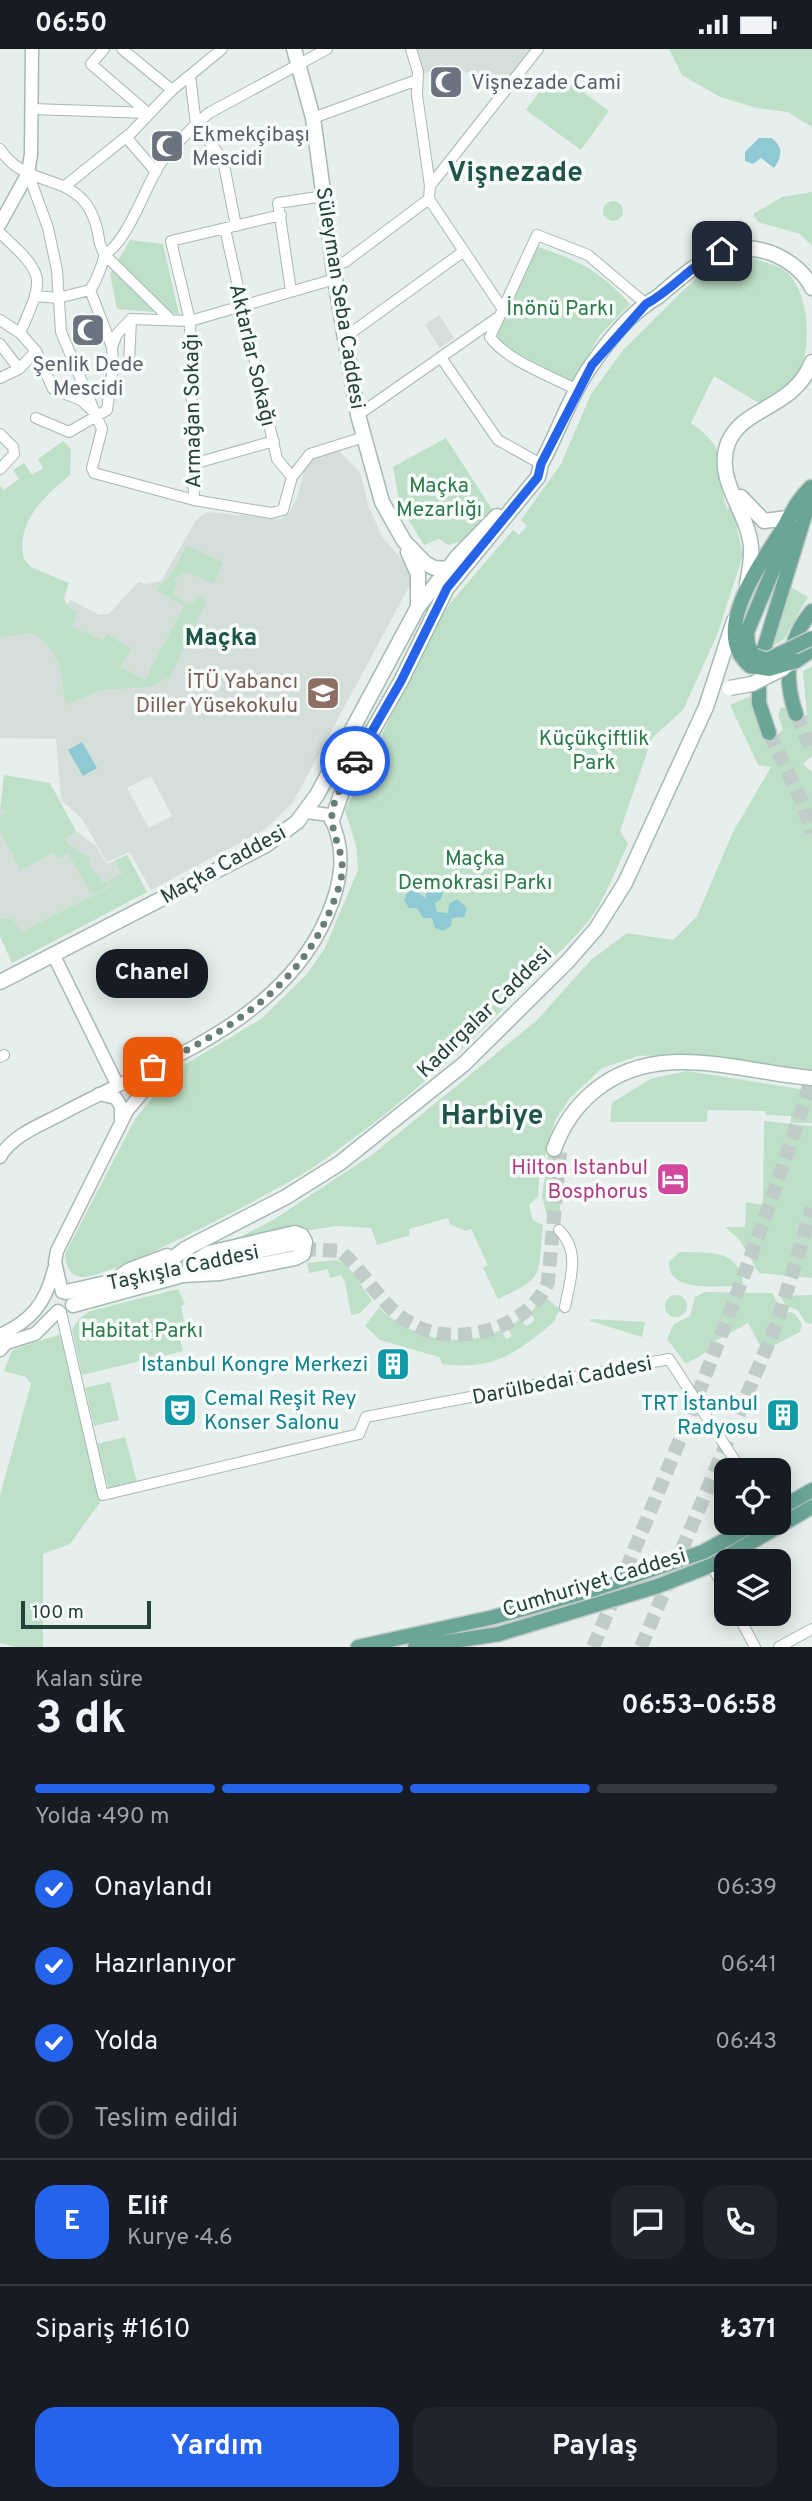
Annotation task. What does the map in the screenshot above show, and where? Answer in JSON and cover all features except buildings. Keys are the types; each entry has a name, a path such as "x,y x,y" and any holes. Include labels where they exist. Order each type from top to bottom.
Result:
{"main road":[{"name":"Süleyman Seba Caddesi","path":"294,49 313,118 334,272 358,415 382,502 404,541 418,575 418,607"},
{"path":"646,304 652,292 688,259 709,248 729,242 753,240 776,245 806,265 812,274"},
{"path":"330,818 349,772 401,681 433,612 447,588 526,495 538,477 541,464 577,390 604,348 646,304 707,257 743,247 767,251 799,269 812,288"},
{"path":"751,544 726,474 729,442 742,424 793,393 812,362"},
{"path":"764,521 748,508 735,484 731,470 733,450 741,432 796,398 812,376"},
{"name":"Maçka Caddesi","path":"0,982 266,845 311,806 418,607 446,570 541,464"},
{"path":"747,585 788,518 809,491"},
{"path":"752,661 747,632 809,491"},
{"path":"769,733 761,715 759,665 809,491"},
{"path":"788,518 764,521 757,528 751,544 747,585 735,639 739,654 769,670 796,661"},
{"name":"Süleyman Seba Caddesi","path":"404,541 428,566 446,570"},
{"path":"446,570 458,567 475,554"},
{"path":"796,714 789,682 788,640 792,627 812,600"},
{"name":"Kadırgalar Caddesi","path":"115,1286 130,1270 185,1249 286,1197 340,1163 445,1081 533,999 588,938 620,893 706,708 740,609"},
{"path":"789,682 794,639 812,611"},
{"path":"752,661 767,660 812,638"},
{"path":"706,708 719,693 752,684 796,661 812,649"},
{"path":"557,1150 589,1105 617,1083 653,1064 695,1061 812,1078"},
{"path":"295,1233 302,1236 305,1242 303,1254 295,1258 236,1271 187,1270 209,1253 295,1233"},
{"name":"Taşkışla Caddesi","path":"115,1286 302,1246"},
{"name":"Kadırgalar Caddesi","path":"152,1273 185,1249"},
{"name":"Taşkışla Caddesi","path":"64,1302 152,1273 187,1270"},
{"path":"791,1502 812,1490"},
{"name":"Cumhuriyet Caddesi","path":"791,1518 812,1507"},
{"name":"Cumhuriyet Caddesi","path":"357,1646 494,1616 595,1589 696,1555 734,1535"},
{"name":"Cumhuriyet Caddesi","path":"415,1647 500,1640 712,1565 760,1535"}],"street":[{"path":"32,49 33,110 28,173 48,229 57,270 61,331 102,429 92,468 94,473 194,501 271,513 283,510 292,477 310,454 364,437"},
{"path":"104,49 91,64 148,113"},
{"path":"122,49 172,90"},
{"path":"65,186 126,137 172,90 222,49"},
{"path":"36,418 69,432 107,410 113,366 112,347 90,290 104,254 109,252 128,225 156,172 196,124 209,113 327,49"},
{"path":"411,49 418,72 430,186 429,199 464,251 500,313"},
{"path":"430,186 538,49"},
{"path":"190,76 196,124 223,160 236,226"},
{"path":"313,118 417,80"},
{"path":"33,110 148,113"},
{"path":"126,137 156,172"},
{"path":"0,149 5,157 28,173 65,186 81,196 87,204 104,254 169,318"},
{"path":"0,224 28,173"},
{"path":"291,291 278,203 324,196"},
{"path":"112,347 117,334 131,319 169,318 190,321 291,291 334,272 429,199"},
{"path":"225,229 281,215"},
{"name":"Armağan Sokağı","path":"194,501 190,321 171,241 225,229"},
{"name":"Aktarlar Sokağı","path":"225,229 278,460 292,477"},
{"path":"0,233 35,269 39,279 36,296 20,333"},
{"path":"577,390 497,347 490,337 537,235 588,255 646,304"},
{"path":"344,338 464,251"},
{"path":"36,296 58,297 90,290"},
{"path":"358,415 442,359 500,313"},
{"path":"113,366 129,363 131,319"},
{"path":"0,320 20,333 36,351 54,389 81,400 97,415"},
{"path":"0,344 19,369"},
{"path":"0,378 19,369 36,351"},
{"path":"442,359 498,440 541,464"},
{"path":"0,434 13,447 14,454 9,463 0,469"},
{"path":"193,464 274,441"},
{"path":"0,1157 21,1136 117,1084 170,1059 268,998 303,962 321,931 342,873 340,846 330,818 311,806"},
{"path":"53,954 117,1084"},
{"path":"1,1343 35,1313 44,1301 57,1251 127,1111 170,1059"},
{"path":"99,1094 116,1098 121,1107 121,1124"},
{"path":"559,1230 567,1238 572,1256 565,1307"},
{"path":"1,1343 35,1333 64,1302 55,1262"},
{"name":"Darülbedai Caddesi","path":"64,1302 103,1495 359,1434 366,1417 669,1359 733,1458"},
{"path":"712,1565 714,1569"},
{"path":"744,1626 755,1647"},
{"path":"779,1647 812,1629"}],"shaded area":[{"path":"414,49 534,49 503,90 451,65 422,74"},
{"path":"439,315 454,338 440,348 425,325"},
{"path":"338,450 360,472 369,508 383,538 411,570 411,583 292,804 264,830 151,890 130,852 107,862 82,819 61,800 56,739 0,738 0,634 45,621 71,600 99,615 109,614 138,582 146,584 161,581 196,520 207,512 281,519 289,513 298,495 306,463 318,454","holes":["151,776 172,816 149,828 127,788"]},
{"path":"0,810 9,811 65,838 76,831 96,846 107,864 127,855 147,892 12,963 0,936"}],"green space":[{"path":"669,49 812,49 812,127 787,112 757,108 720,97 682,75"},
{"path":"554,71 609,111 581,150 526,110"},
{"path":"812,192 812,246 800,234 758,222 753,214 782,197"},
{"path":"613,201 620,204 623,211 620,218 613,221 606,218 603,211 606,204"},
{"path":"130,240 163,244 179,314 117,309 110,274"},
{"name":"İnönü Parkı","path":"538,247 588,268 609,283 630,304 600,335 572,382 496,343 495,332 499,322"},
{"name":"Maçka Demokrasi Parkı","path":"752,258 784,270 796,284 802,297 807,327 804,358 794,383 762,405 714,376 691,423 713,443 718,452 723,494 727,509 732,507 743,555 717,635 683,710 652,738 620,831 628,844 592,916 475,1037 372,1124 312,1168 196,1231 126,1264 99,1274 82,1277 74,1275 67,1266 65,1254 135,1119 176,1070 261,1019 307,974 325,948 358,870 356,846 345,810 435,626 451,602 513,530 519,535 527,526 521,520 561,464 591,394 623,350 699,275 725,261"},
{"name":"Maçka Mezarlığı","path":"446,438 493,511 462,541 448,545 439,539 424,545 400,506 393,467"},
{"path":"63,441 71,449 70,475 34,511 24,533 24,559 31,567 69,583 64,598 67,606 77,612 72,627 103,640 107,634 131,649 121,667 145,680 184,606 157,590 171,574 187,545 223,563 214,584 187,572 174,579 177,584 173,595 189,605 200,597 206,602 170,677 149,687 101,690 65,705 61,673 55,655 42,639 33,633 0,637 0,486 4,490 19,479 13,470 24,463 32,475 43,468 38,459"},
{"path":"791,587 808,597 784,639 771,647"},
{"path":"812,666 812,756 803,764 812,772 812,1071 758,1066 729,1058 694,1054 638,1056 602,1068 569,1099 555,1121 539,1175 538,1196 529,1205 533,1220 543,1225 537,1273 525,1285 498,1299 483,1268 488,1265 471,1229 465,1231 450,1224 448,1218 409,1229 410,1235 377,1245 371,1228 336,1226 228,1243 273,1220 373,1154 536,1021 591,960 627,933 673,940 697,916 733,832 771,767 758,765 730,705 755,694 772,739 783,730 778,715 781,707 789,709 801,718 807,715 803,671"},
{"path":"4,775 50,783 76,831 65,839 68,844 91,859 87,861 95,874 98,873 103,883 107,881 110,885 94,894 90,892 68,853 58,859 54,852 21,870 0,831 0,816 8,811 0,810"},
{"path":"127,855 147,892 12,963 0,936 0,918 13,919 21,932 112,886 109,880 122,874 115,861"},
{"path":"687,1071 812,1091 812,1123 791,1123 791,1116 766,1115 765,1111 708,1110 707,1122 610,1122 612,1103 650,1079"},
{"path":"764,1121 812,1126 812,1278 759,1273 739,1239 725,1227 745,1227 746,1202 763,1205"},
{"path":"549,1149 566,1155 559,1217 556,1219 547,1216 542,1196"},
{"path":"680,1252 711,1253 729,1258 740,1272 743,1284 695,1286 676,1279 669,1262"},
{"path":"336,1260 347,1265 372,1301 360,1313 351,1315 345,1282 341,1275 330,1278 328,1269 309,1273 307,1263"},
{"name":"Habitat Parkı","path":"178,1289 185,1304 181,1306 185,1327 178,1329 183,1351 82,1375 72,1329 80,1318 90,1311"},
{"path":"705,1292 772,1293 784,1315 790,1312 795,1314 802,1324 800,1332 763,1351 748,1323 712,1343 712,1349 686,1364 667,1339 674,1324 690,1316 695,1297"},
{"path":"676,1295 686,1302 687,1306 680,1316 676,1317 666,1310 665,1306 672,1296"},
{"path":"812,1295 812,1324 805,1322 798,1310 786,1306 780,1296"},
{"path":"544,1296 561,1310 555,1317 556,1320 505,1357 477,1365 442,1364 439,1357 380,1340 365,1326 379,1308 406,1327 437,1338 469,1339 501,1330 506,1339 512,1336 507,1328 519,1320 527,1326 535,1320 530,1313"},
{"path":"590,1321 645,1322 642,1337"},
{"path":"61,1334 101,1501 70,1544 43,1554 43,1647 16,1647 0,1643 0,1495 31,1384 26,1377 4,1371 12,1350"},
{"path":"110,1382 119,1420 94,1426 85,1388"},
{"path":"125,1437 137,1482 109,1490 97,1444"}],"water":[{"path":"759,138 771,138 780,148 779,160 774,168 761,158 753,164 745,161 745,152"},
{"path":"82,742 97,768 83,776 68,750"},
{"path":"434,882 444,890 441,899 435,903 437,912 448,913 449,904 457,899 467,908 464,917 452,918 451,926 443,931 435,928 432,918 423,918 417,908 409,908 404,900 408,891 414,889 426,899 426,887"}],"tunnel":[{"path":"796,714 812,751"},
{"path":"769,733 802,802 812,833"},
{"path":"593,1647 710,1365 763,1222 812,1077"},
{"path":"302,1249 340,1251 392,1309 412,1324 429,1331 449,1335 469,1334 508,1323 525,1312 548,1282 560,1152"},
{"path":"641,1647 777,1323 812,1208"}],"way so far":[{"path":"153,1067 247,1013 268,998 303,962 332,905 342,873 340,846 332,820 336,802 355,761"}],"place":[{"name":"Vişnezade Cami","path":"446,82"},
{"name":"Ekmekçibaşı Mescidi","path":"167,146"},
{"name":"Şenlik Dede Mescidi","path":"88,330"},
{"name":"İTÜ Yabancı Diller Yüsekokulu","path":"323,693"},
{"name":"Chanel","path":"153,1067"},
{"name":"Hilton Istanbul Bosphorus","path":"673,1179"},
{"name":"Istanbul Kongre Merkezi","path":"393,1364"},
{"name":"Cemal Reşit Rey Konser Salonu","path":"180,1410"},
{"name":"TRT İstanbul Radyosu","path":"783,1415"}],"district":[{"name":"Vişnezade","path":"515,171"},
{"name":"Maçka","path":"221,637"},
{"name":"Harbiye","path":"492,1114"}],"route":[{"path":"355,761 401,681 447,588 526,495 538,477 541,464 583,378 604,348 646,304 657,298 688,269 722,251"}],"park label":[{"name":"Küçükçiftlik Park","path":"594,750"}]}
